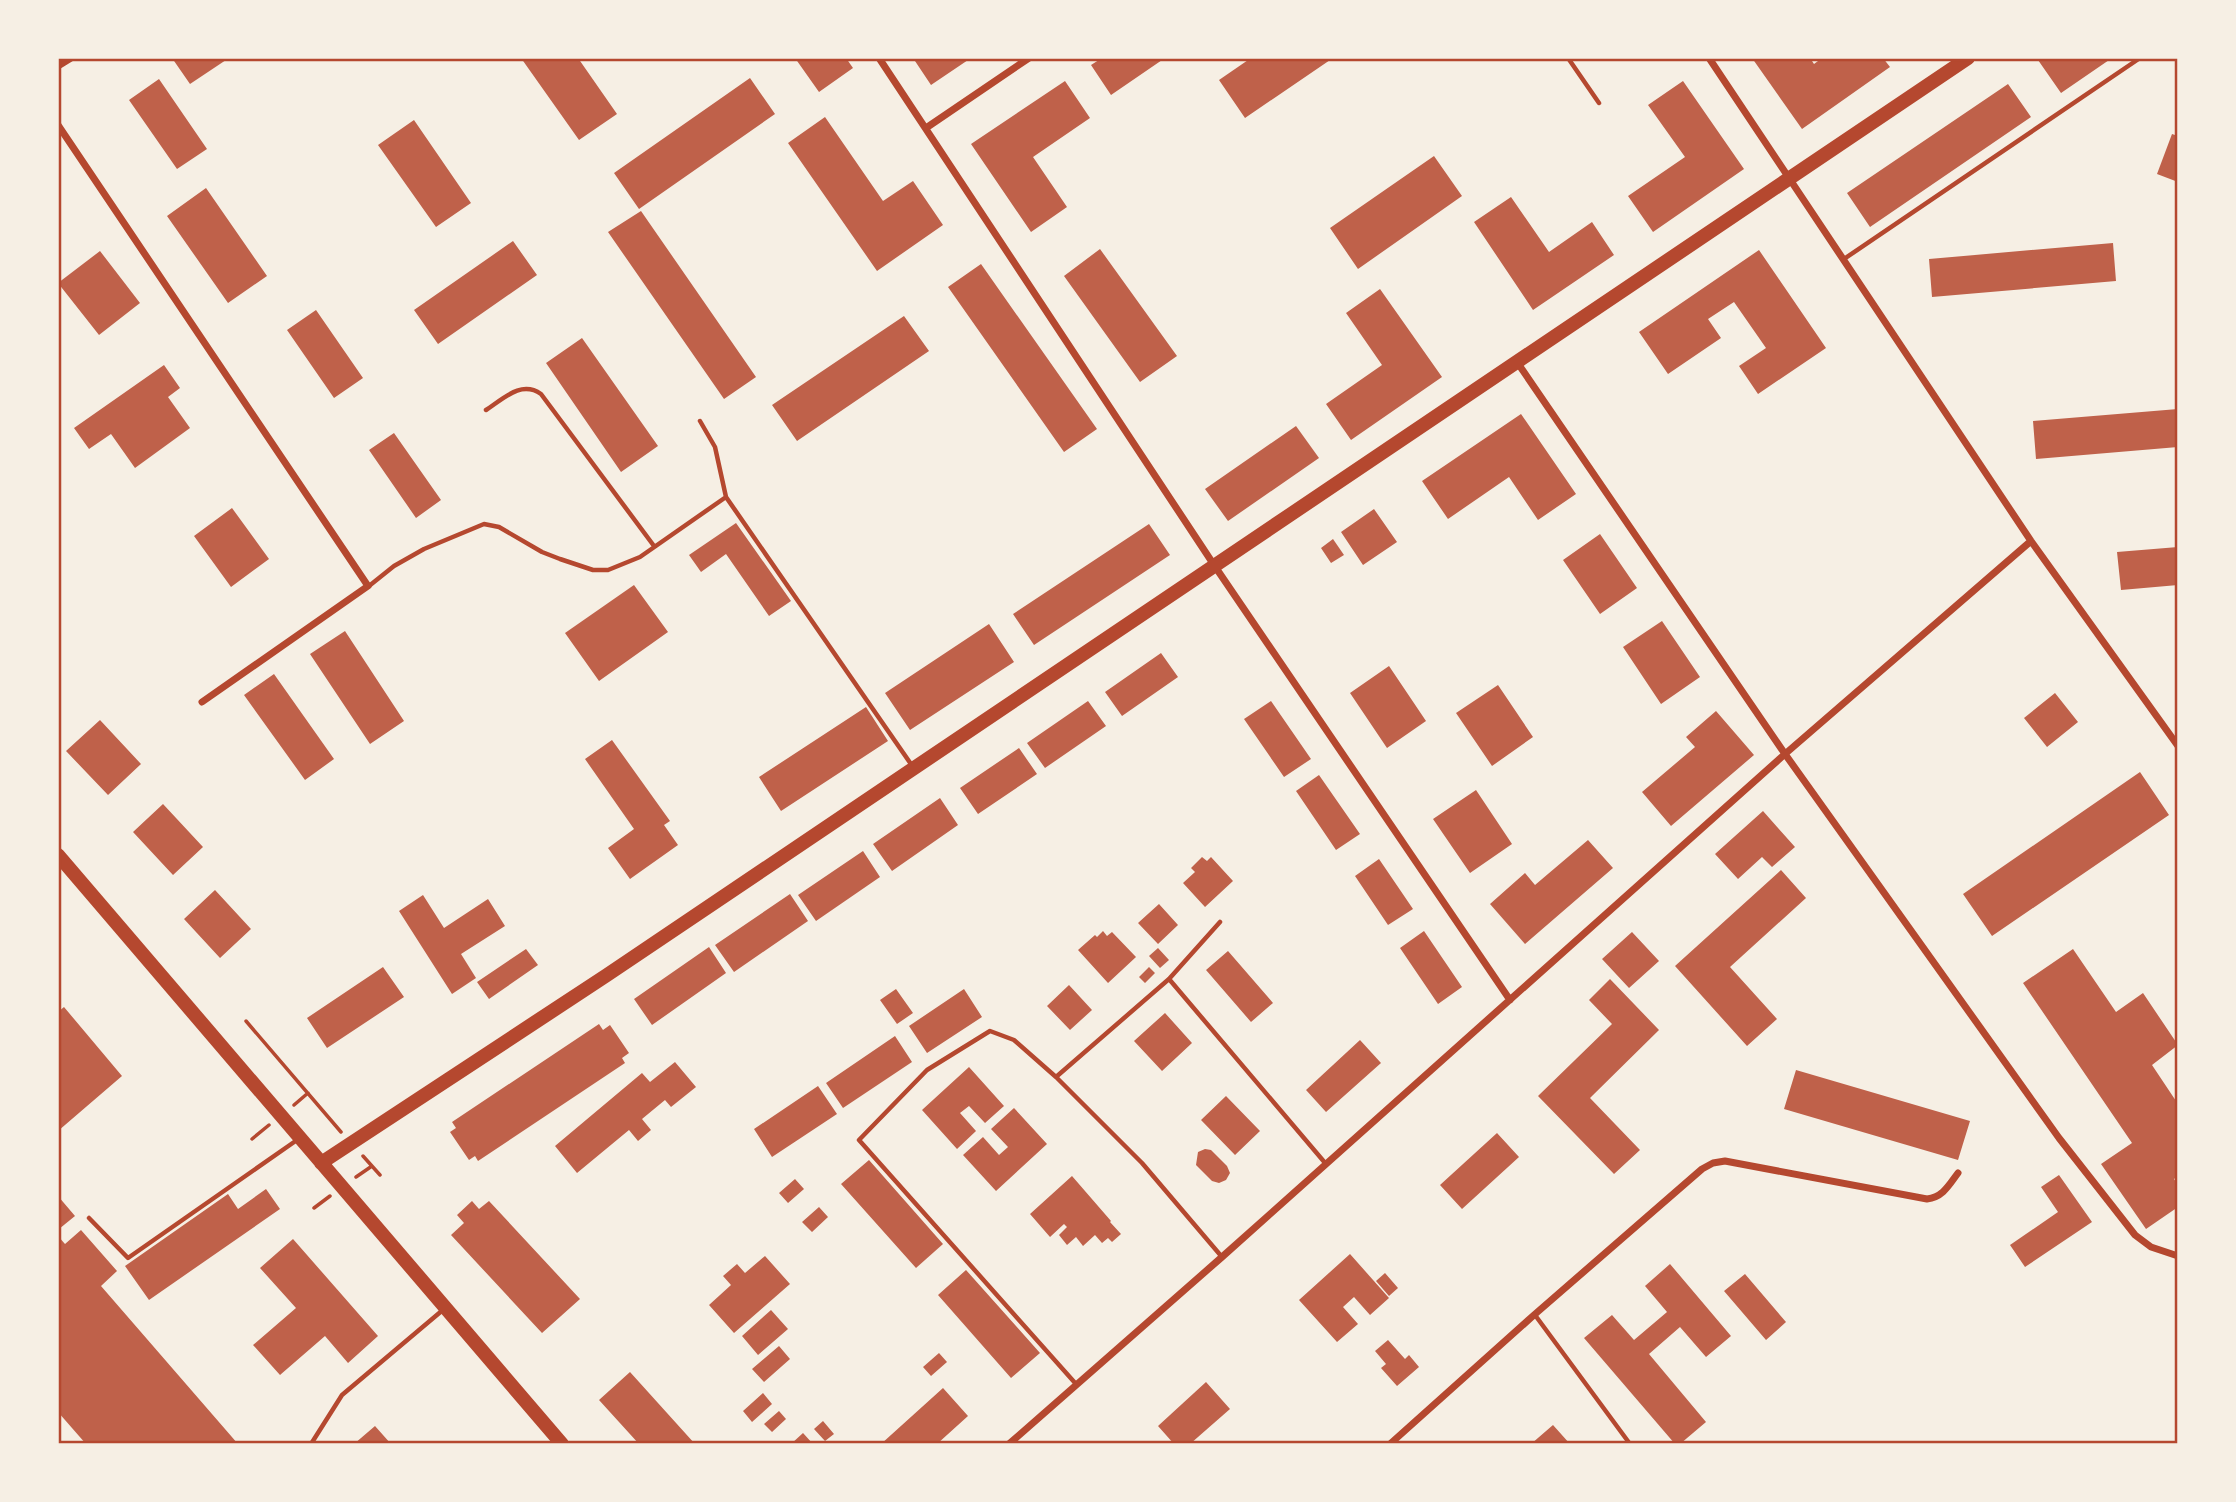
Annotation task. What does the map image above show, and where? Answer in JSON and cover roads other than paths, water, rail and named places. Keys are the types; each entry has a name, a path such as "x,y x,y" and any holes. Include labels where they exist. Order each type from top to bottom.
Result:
{"main road":[{"path":"321,1163 598,981 1968,58"},
{"path":"58,855 562,1444"}],"street":[{"path":"58,66 71,58"},
{"path":"878,58 1214,565 1510,1000"},
{"path":"926,128 1028,58"},
{"path":"1709,58 2031,541 2178,746"},
{"path":"58,125 368,586 202,702"},
{"path":"1517,362 1785,754 2076,1160 2135,1235 2151,1247 2178,1256"},
{"path":"1009,1444 1785,754 2031,541"},
{"path":"1390,1444 1534,1315 1702,1169 1713,1163 1725,1161 1927,1199 1942,1193 1958,1173"}],"lane":[{"path":"1568,58 1599,103"},
{"path":"1843,260 2140,58"},
{"path":"486,411 518,390 534,388 654,546"},
{"path":"700,421 715,447 726,497 914,767"},
{"path":"368,586 394,566 424,549 484,524 499,527 551,555 593,570 608,570 625,565 726,497"},
{"path":"1056,1077 1169,979 1220,922"},
{"path":"1169,979 1326,1164"},
{"path":"1076,1384 859,1140 927,1070 990,1031 1014,1040 1056,1077 1142,1163 1222,1257"},
{"path":"89,1218 128,1258 300,1137"},
{"path":"311,1444 342,1395 445,1307"},
{"path":"1534,1315 1630,1444"}]}
